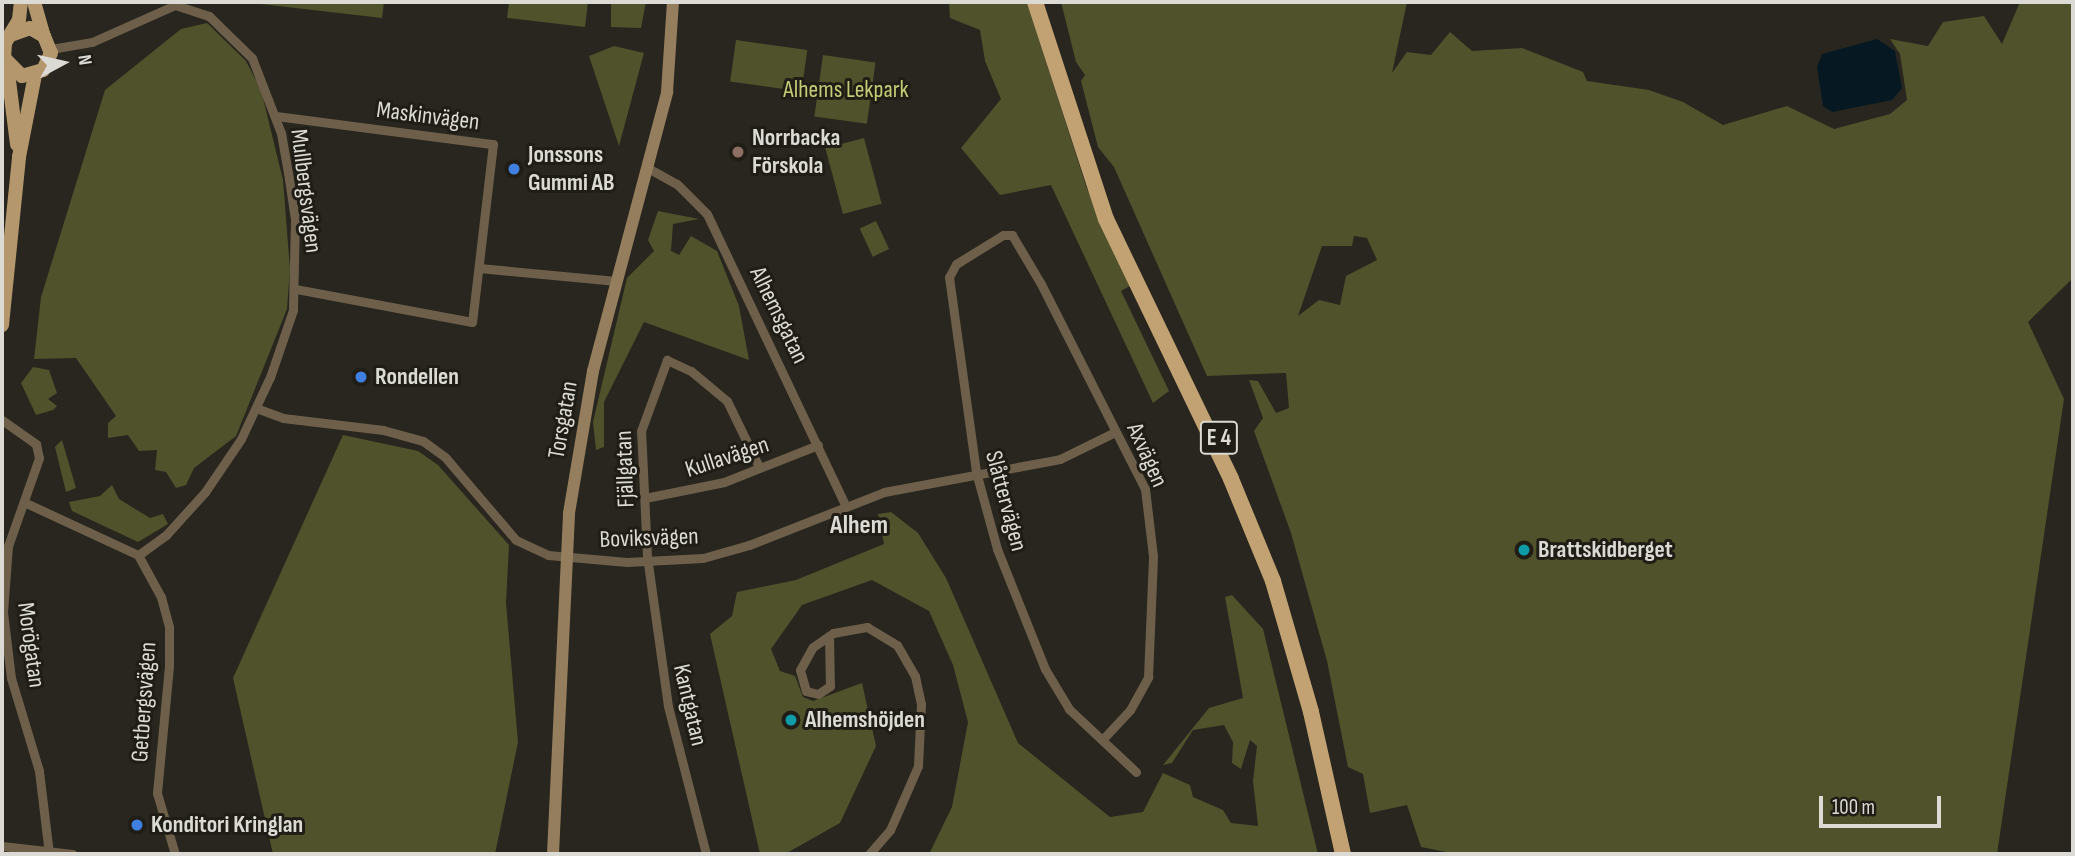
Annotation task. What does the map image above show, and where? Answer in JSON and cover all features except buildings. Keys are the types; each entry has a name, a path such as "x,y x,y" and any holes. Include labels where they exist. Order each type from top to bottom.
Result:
{"highway":[{"name":"E 4","path":"1035,2 1106,219 1231,480 1273,581 1311,712 1343,854"},
{"name":"E 4","path":"1044,2 1107,202 1239,479 1280,579 1310,676 1351,854"}],"main road":[{"path":"19,157 5,43 21,2"},
{"path":"2,325 19,157 35,75 49,62 48,42 34,2"},
{"name":"Torsgatan","path":"553,854 566,556 593,371 667,92 673,2"},
{"path":"5,43 26,28 48,42"},
{"path":"7,65 17,74 35,75"}],"street":[{"name":"Mullbergsvägen","path":"48,42 92,41 175,3 209,16 233,35 252,58 276,116 295,219 293,310 256,408 205,492 166,535 138,555"},
{"name":"Maskinvägen","path":"276,116 493,144 472,322 295,289"},
{"name":"Alhemsgatan","path":"646,167 677,184 707,214 845,505"},
{"name":"Axvägen","path":"1012,235 1145,489 1153,625 1141,694 1102,740"},
{"name":"Slåttervägen","path":"1012,235 969,254 949,277 976,472 997,549 1045,669 1069,709 1136,772"},
{"path":"479,268 616,281"},
{"name":"Fjällgatan","path":"648,561 642,418 667,360 691,371 727,401 759,467"},
{"name":"Boviksvägen","path":"256,408 423,441 445,457 516,540 566,556 648,561 703,558 749,545 845,505 907,485 1060,459 1115,432"},
{"name":"Morögatan","path":"2,420 36,444 37,472 8,546 6,680 39,771 49,852"},
{"name":"Kullavägen","path":"645,498 724,482 818,445"},
{"path":"26,503 138,555"},
{"name":"Getbergsvägen","path":"138,555 161,597 169,627 157,793 174,852"},
{"name":"Kantgatan","path":"648,561 668,706 706,854"},
{"path":"829,636 830,685 818,694 806,691 800,670 813,647 829,636 867,628 885,634 908,661 921,705 918,766 890,830 869,854"},
{"path":"2,663 7,651"},
{"path":"2,846 73,854"},
{"path":"163,854 174,852"}],"green space":[{"path":"243,2 384,2 382,18"},
{"path":"509,2 588,2 585,27 507,18"},
{"path":"611,2 646,2 641,28 611,27"},
{"path":"949,2 1027,2 1086,186 1130,286 1121,291 1169,391 1153,403 1051,185 1000,195 961,148 1001,99 985,61 980,30 950,18"},
{"path":"1061,2 1407,2 1392,73 1407,52 1431,55 1450,32 1472,51 1522,48 1583,72 1587,81 1649,90 1683,102 1723,125 1787,106 1834,129 1890,114 1907,100 1900,54 1890,39 1928,46 1943,22 1984,16 2002,44 2020,2 2073,2 2073,278 2028,322 2064,399 1997,854 1456,854 1421,847 1407,805 1370,813 1363,774 1348,767 1327,661 1291,533 1254,431 1263,418 1249,380 1258,381 1276,413 1289,408 1286,373 1207,376 1114,167 1098,147 1081,81 1085,75 1076,62","holes":["1354,236 1367,238 1377,260 1346,276 1340,305 1319,300 1298,316 1322,246 1352,246"]},
{"path":"207,23 246,61 261,90 283,180 290,269 287,309 236,436 194,468 186,485 176,488 166,472 155,470 157,450 139,451 128,435 108,438 108,423 116,416 76,358 34,359 41,297 105,90 181,29"},
{"path":"736,40 807,50 801,92 730,82"},
{"path":"614,46 644,53 619,146 589,56"},
{"name":"Alhems Lekpark","path":"823,55 875,62 867,124 814,116"},
{"path":"864,138 882,204 843,214 825,148"},
{"path":"658,211 699,219 673,224 671,251 679,255 691,236 717,251 739,306 749,360 644,322 604,402 604,447 596,450 593,422 627,278 654,251 648,240"},
{"path":"876,221 889,249 873,257 860,229"},
{"path":"33,367 49,370 57,393 48,399 57,406 53,410 36,415 21,383"},
{"path":"343,435 418,451 438,465 509,545 506,603 518,742 495,854 273,854 233,678"},
{"path":"62,440 76,488 66,492 55,447"},
{"path":"112,485 119,499 150,518 163,514 168,524 138,542 72,511 69,502 100,496"},
{"path":"891,512 918,533 946,578 1018,743 1110,817 1143,812 1163,773 1190,785 1193,797 1223,810 1231,823 1258,826 1253,781 1257,746 1250,740 1241,769 1232,763 1233,742 1224,725 1193,730 1172,763 1163,765 1209,708 1243,698 1225,597 1232,595 1263,629 1318,854 929,854 952,807 968,722 953,665 929,611 872,580 802,605 771,649 780,671 795,676 803,697 813,701 862,683 876,746 840,823 785,854 760,854 710,634 732,616 737,592 796,580 884,544 878,514"}],"water":[{"path":"1877,39 1895,51 1902,88 1892,100 1832,112 1823,106 1817,67 1822,54"}],"place":[{"name":"Norrbacka Förskola","path":"738,152"},
{"name":"Jonssons Gummi AB","path":"514,169"},
{"name":"Rondellen","path":"361,377"},
{"name":"Brattskidberget","path":"1524,550"},
{"name":"Alhemshöjden","path":"791,720"},
{"name":"Konditori Kringlan","path":"137,825"}],"district":[{"name":"Alhem","path":"859,526"}]}
